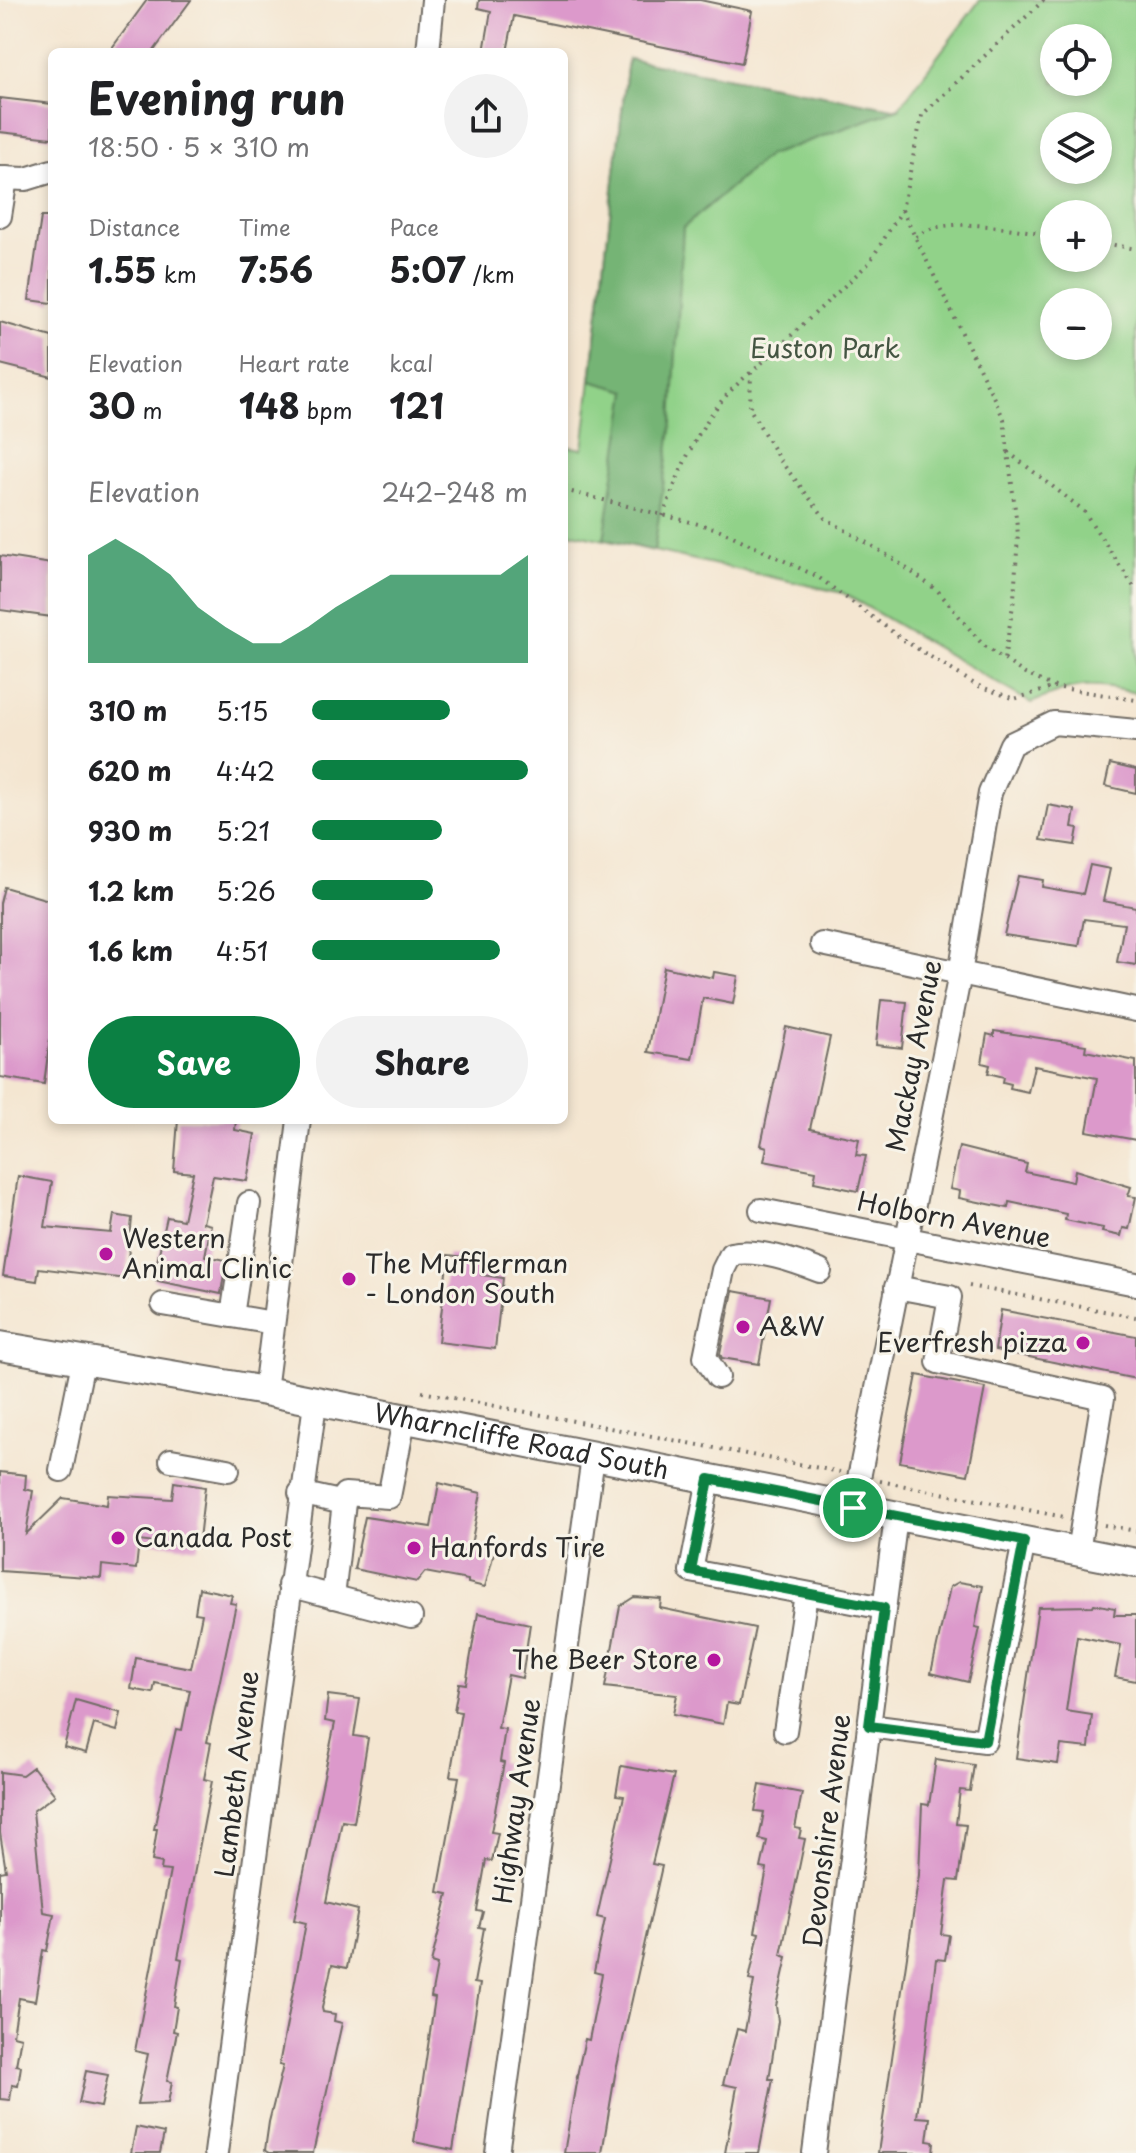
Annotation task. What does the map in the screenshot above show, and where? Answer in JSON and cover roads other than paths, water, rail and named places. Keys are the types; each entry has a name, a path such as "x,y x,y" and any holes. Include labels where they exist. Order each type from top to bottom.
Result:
{"main road":[{"name":"Wharncliffe Road South","path":"0,1346 265,1391 1136,1563"}],"street":[{"path":"428,48 433,0"},
{"path":"0,216 3,178 26,179 48,172"},
{"name":"Mackay Avenue","path":"853,1508 960,974 990,793 1011,744 1054,723 1136,731"},
{"path":"822,944 1136,1010"},
{"path":"265,1391 298,1124"},
{"path":"232,1316 249,1203"},
{"name":"Holborn Avenue","path":"761,1210 1136,1284"},
{"path":"718,1377 705,1357 723,1270 731,1254 743,1252 820,1271"},
{"path":"896,1287 950,1297 938,1362 1103,1398 1078,1551"},
{"path":"163,1304 273,1323"},
{"path":"61,1470 83,1362"},
{"name":"Lambeth Avenue","path":"216,2153 300,1493 315,1403"},
{"path":"333,1597 345,1494 389,1497 404,1420"},
{"name":"Highway Avenue","path":"497,2153 593,1457"},
{"path":"171,1460 228,1470"},
{"path":"709,1479 691,1571 884,1608"},
{"path":"300,1493 344,1503"},
{"name":"Devonshire Avenue","path":"814,2153 896,1517"},
{"path":"869,1726 985,1741 1024,1541"},
{"path":"289,1585 411,1617"},
{"path":"785,1731 806,1594"}],"place":[{"name":"Western Animal Clinic","path":"106,1254"},
{"name":"The Mufflerman - London South","path":"349,1279"},
{"name":"A&W","path":"743,1327"},
{"name":"Everfresh pizza","path":"1083,1343"},
{"name":"Canada Post","path":"118,1538"},
{"name":"Hanfords Tire","path":"414,1548"},
{"name":"The Beer Store","path":"714,1660"}],"park label":[{"name":"Euston Park","path":"825,349"}]}
